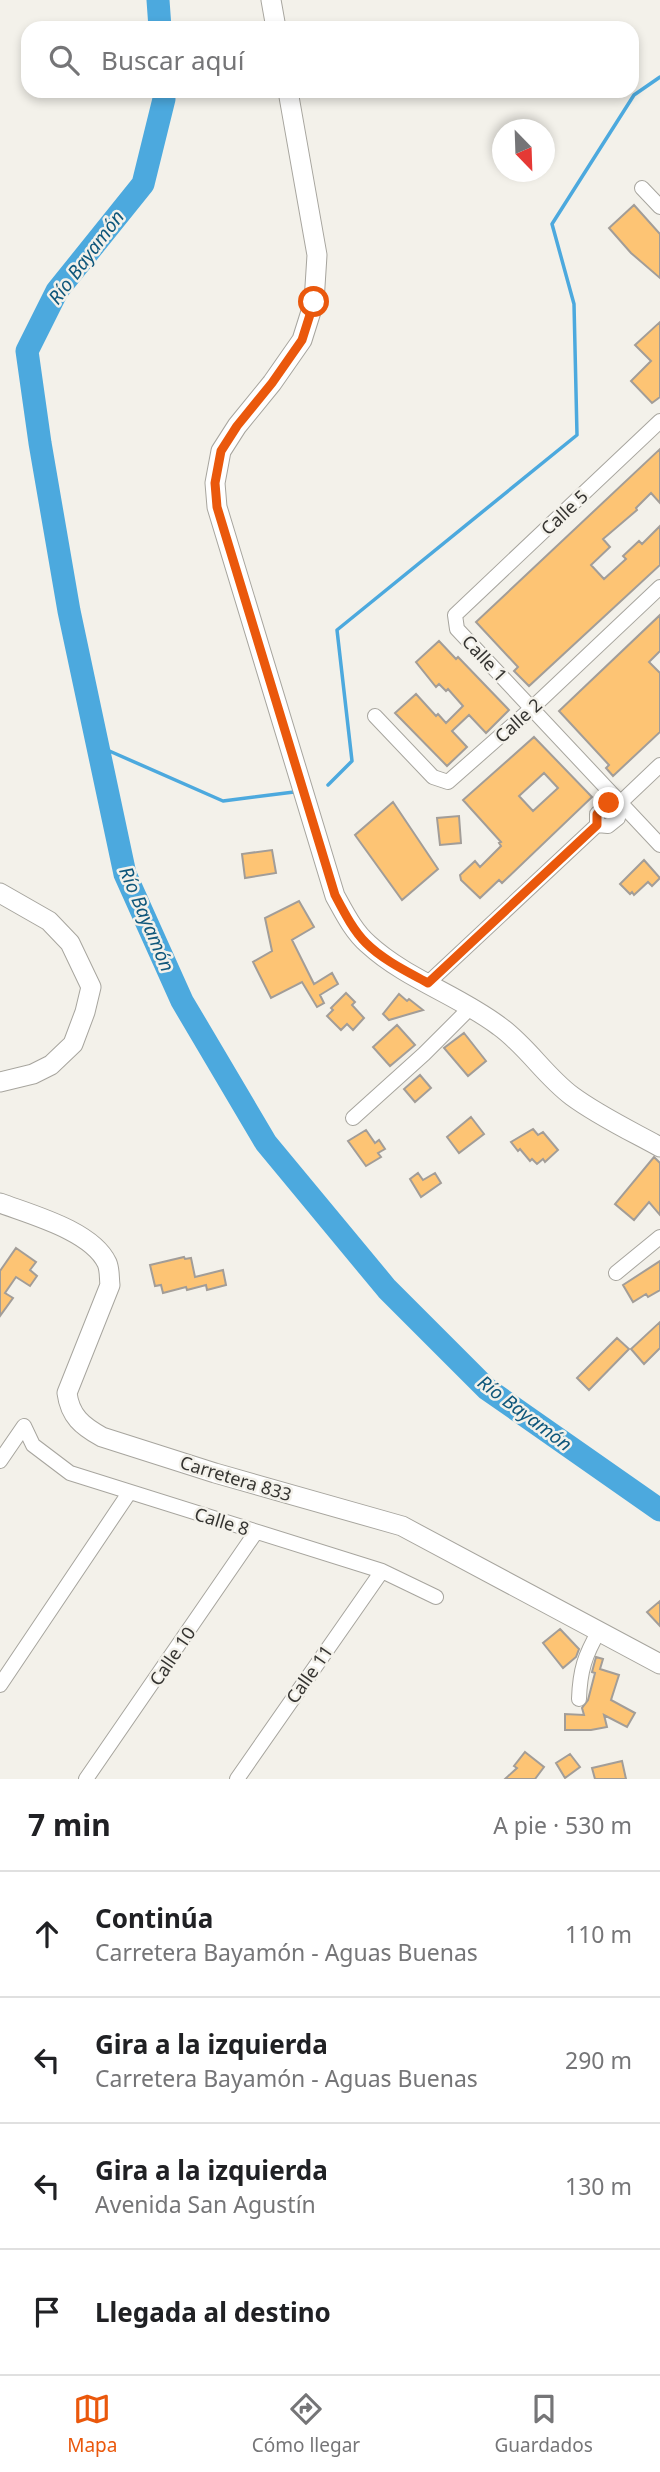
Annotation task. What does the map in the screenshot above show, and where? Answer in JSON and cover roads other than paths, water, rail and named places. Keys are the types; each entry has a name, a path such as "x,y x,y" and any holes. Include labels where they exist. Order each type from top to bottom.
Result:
{"street":[{"path":"271,0 275,21"},
{"path":"289,98 317,255 314,302 302,340 221,451 215,483 217,507 335,895 367,944 400,967 472,1006 511,1034 573,1097 660,1147"},
{"path":"642,188 660,207"},
{"name":"Calle 5","path":"467,603 660,421"},
{"name":"Calle 2","path":"375,716 433,777 448,782 532,708 660,587"},
{"name":"Calle 1","path":"467,603 455,615 457,629 620,803"},
{"path":"428,983 597,825 597,814 609,803 620,803 660,765"},
{"path":"620,803 660,845"},
{"path":"0,893 49,921 70,943 91,987 85,1012 72,1044 51,1065 33,1074 0,1082"},
{"path":"353,1118 425,1054 472,1006"},
{"name":"Carretera 833","path":"0,1203 82,1237 97,1248 109,1266 110,1285 66,1393 68,1405 75,1418 86,1428 102,1437 215,1473 402,1526 660,1664"},
{"path":"616,1273 660,1237"},
{"name":"Calle 8","path":"0,1461 24,1426 33,1445 70,1473 382,1571 436,1597"},
{"path":"0,1685 129,1493"},
{"name":"Calle 10","path":"86,1779 256,1532"},
{"name":"Calle 11","path":"237,1779 382,1571"},
{"path":"579,1699 585,1654 600,1630"}],"waterway":[{"name":"Río Bayamón","path":"158,0 160,21"},
{"path":"639,92 660,77"},
{"name":"Río Bayamón","path":"164,98 143,184 57,291 27,351 69,611 125,874 182,1001 266,1143 387,1289 487,1389 660,1510"},
{"path":"328,785 352,761 337,630 577,435 574,304 552,224 632,98"},
{"path":"98,746 223,801 294,792"}]}
